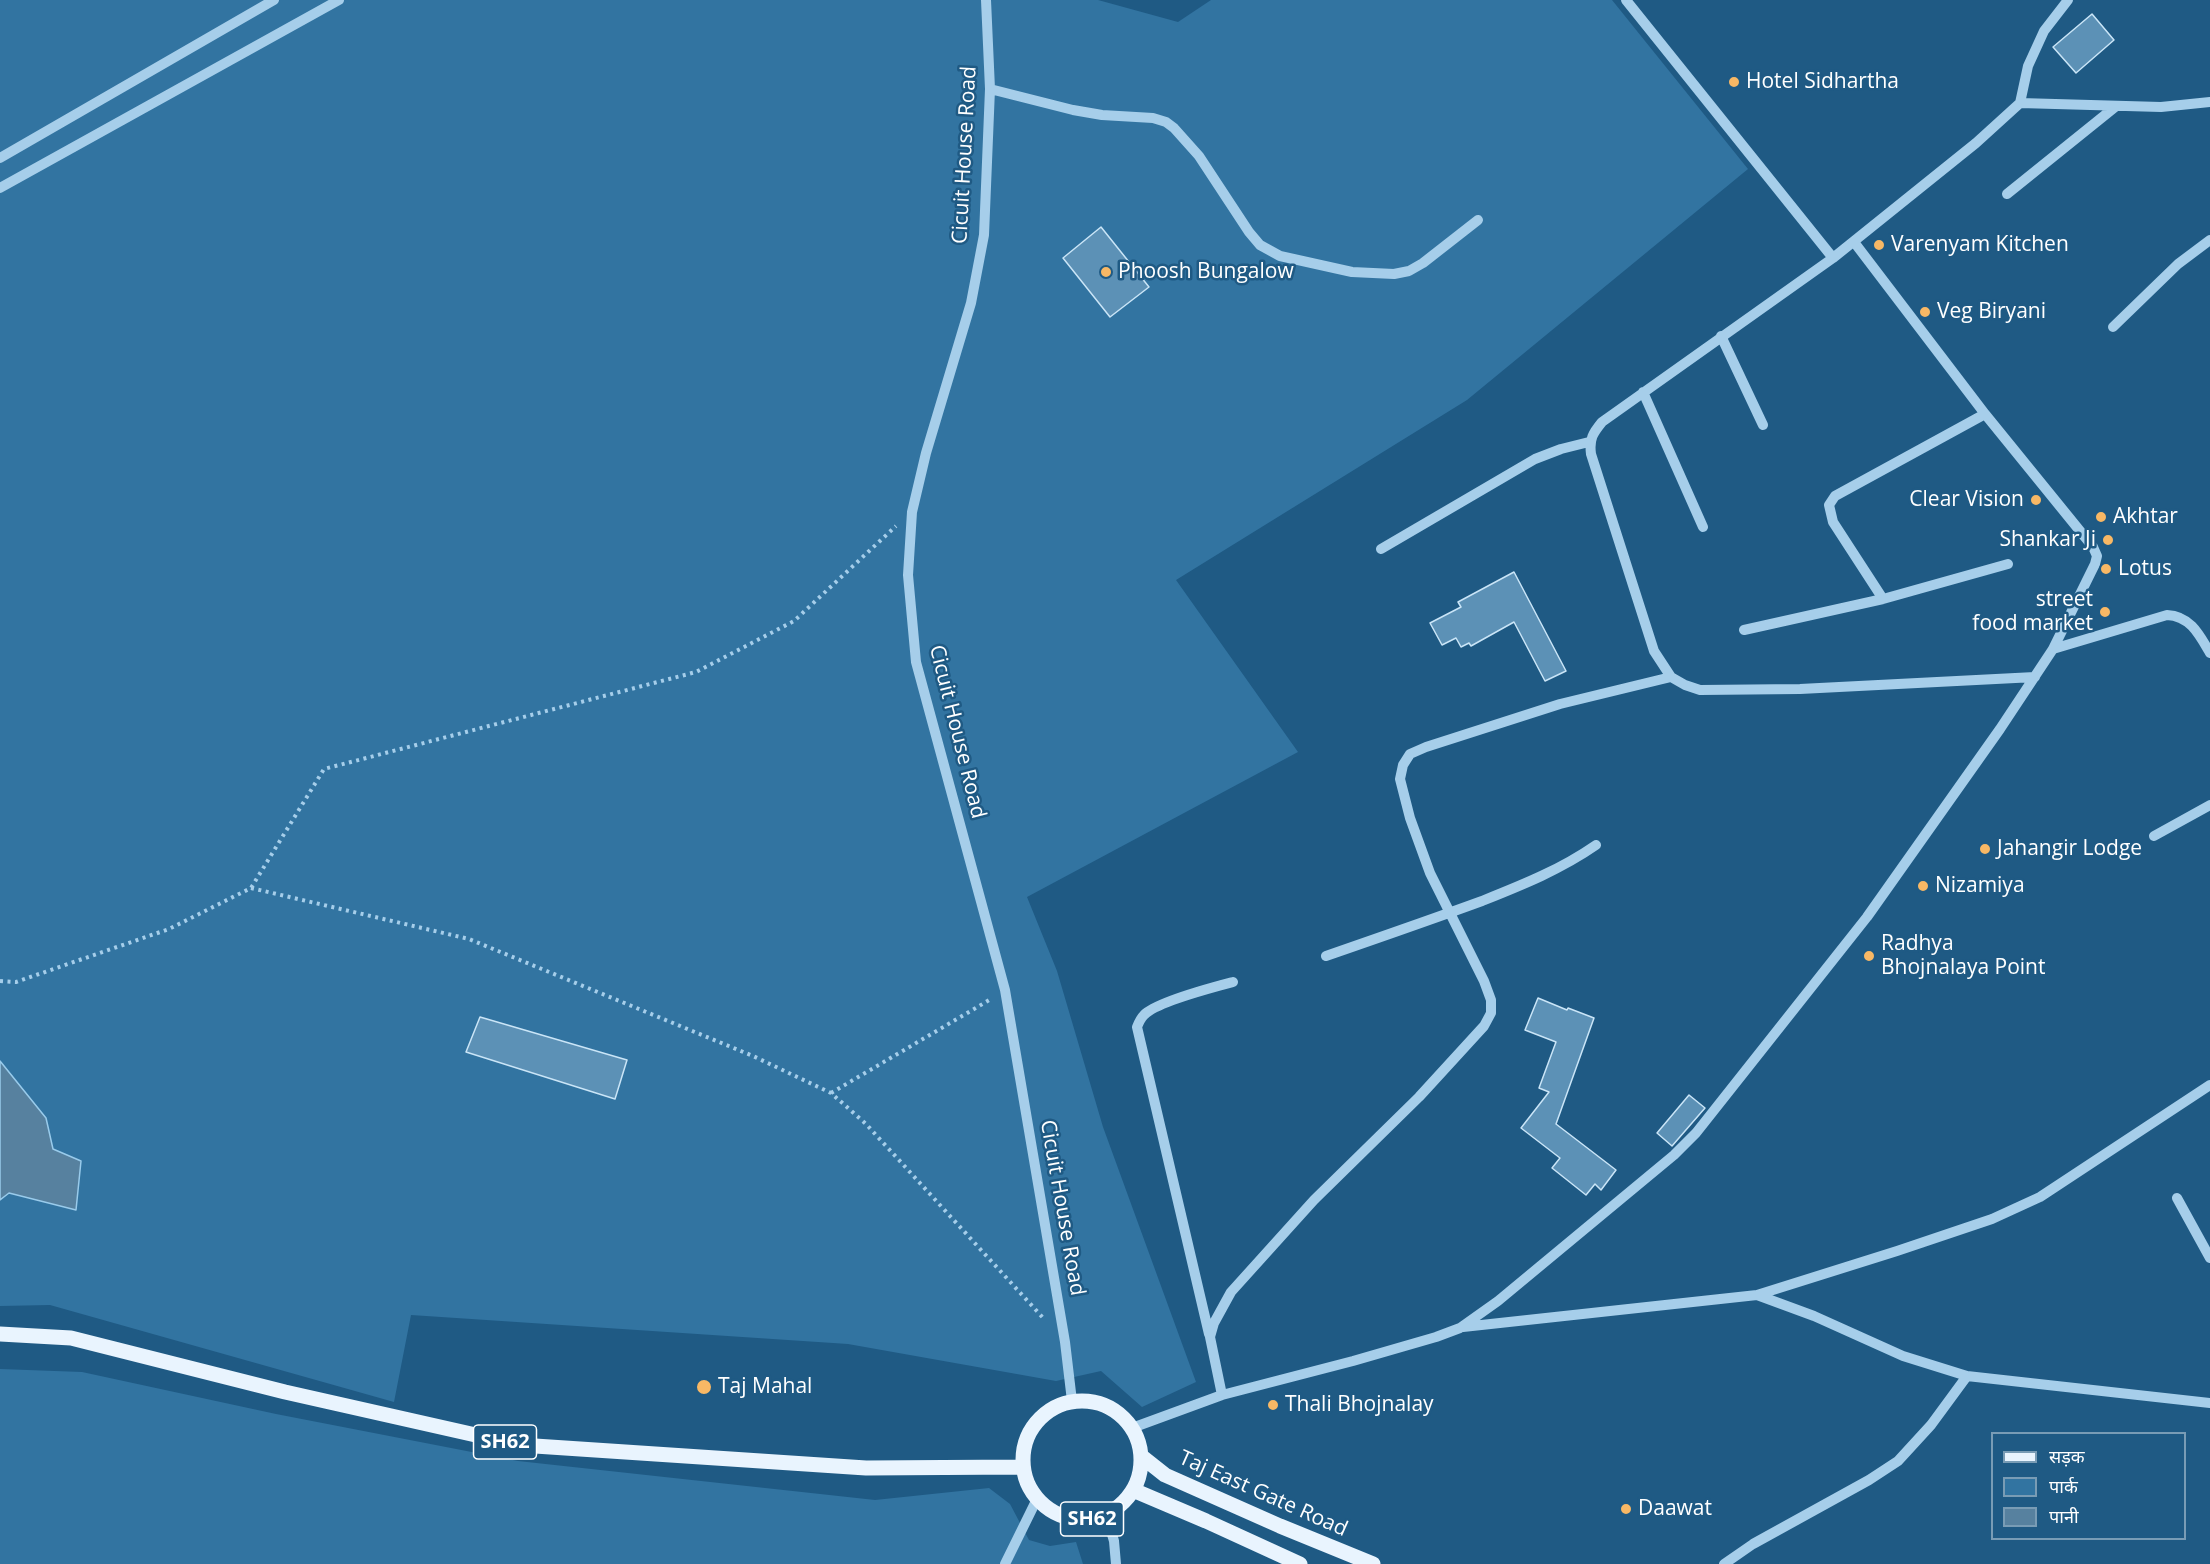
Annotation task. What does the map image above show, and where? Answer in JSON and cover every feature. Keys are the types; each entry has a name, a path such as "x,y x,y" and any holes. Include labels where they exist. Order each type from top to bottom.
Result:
{"main road":[{"name":"SH62","path":"0,1334 71,1338 285,1392 520,1445 866,1468 1022,1467 1027,1484 1037,1499 1048,1509 1062,1516 1076,1519 1091,1519 1106,1514 1121,1504 1133,1490 1139,1474 1141,1456 1132,1428"},
{"path":"1022,1467 1023,1449 1029,1432 1040,1418 1055,1407 1072,1401 1086,1400 1112,1409 1132,1428"},
{"name":"Taj East Gate Road","path":"1141,1456 1165,1475 1372,1564"},
{"name":"SH62","path":"1133,1490 1300,1564"}],"street":[{"path":"0,158 274,0"},
{"path":"0,188 339,0"},
{"name":"Cicuit House Road","path":"986,0 990,89 984,235 970,303 926,453 912,512 908,575 916,662 1005,990 1065,1342 1072,1401"},
{"path":"1626,0 1833,258"},
{"path":"2035,677 1750,690 1700,690 1684,685 1671,677 1654,651 1589,442 1593,432 1602,422 1854,242 1976,143 2020,103 2028,66 2044,32 2068,0"},
{"path":"990,89 1073,110 1102,115 1153,118 1166,122 1199,156 1249,232 1260,244 1280,256 1352,272 1394,274 1409,271 1423,263 1478,220"},
{"path":"2020,103 2161,107 2210,102"},
{"path":"2007,194 2115,107"},
{"path":"2113,327 2178,264 2210,240"},
{"path":"1460,1328 1498,1300 1665,1163 1696,1133 1867,918 2035,677 2053,649 2096,564 2097,556 2093,546 1985,414 1854,242"},
{"path":"1721,336 1763,425"},
{"path":"1643,392 1703,527"},
{"path":"1883,599 1833,522 1829,505 1835,496 1985,414"},
{"path":"1381,549 1535,459 1589,442"},
{"path":"1744,630 1883,599 2008,564"},
{"path":"2053,649 2167,615 2185,618 2209,649"},
{"path":"1210,1337 1214,1323 1231,1292 1314,1200 1419,1097 1484,1026 1491,1013 1491,1000 1484,981 1430,873 1410,818 1400,779 1403,765 1410,754 1560,704 1671,677"},
{"path":"2154,836 2210,805"},
{"path":"1326,956 1449,914 1537,879 1570,863 1596,845"},
{"path":"1222,1395 1137,1027 1143,1016 1151,1009 1233,982"},
{"path":"1132,1428 1222,1395 1353,1361 1460,1328 1757,1295 1907,1248 1992,1219 2040,1197 2210,1085"},
{"path":"2177,1198 2210,1258"},
{"path":"1757,1295 1814,1316 1903,1356 1967,1376 2210,1403"},
{"path":"1724,1564 1753,1544 1892,1466 1931,1425 1967,1376"},
{"path":"1005,1564 1037,1499"},
{"path":"1106,1514 1114,1541 1116,1564"}],"path":[{"path":"0,981 16,982 169,928 251,888 324,769 696,672 794,621 912,512"},
{"path":"251,888 469,939 753,1056 831,1093 866,1124 1065,1342"},
{"path":"831,1093 1005,990"}],"green space":[{"path":"0,0 1098,0 1178,22 1211,0 1612,0 1748,169 1467,400 1176,580 1298,752 1027,897 1057,971 1103,1127 1196,1382 1142,1407 1101,1371 1056,1381 848,1344 411,1315 394,1402 50,1305 0,1306"},
{"path":"0,1369 82,1372 276,1414 518,1461 875,1500 989,1488 1010,1504 1029,1540 1050,1546 1076,1542 1083,1564 0,1564"}],"water":[{"path":"0,1061 46,1118 53,1149 81,1161 76,1210 9,1193 0,1200"}],"building":[{"path":"2092,14 2114,40 2076,73 2053,47"},
{"name":"Phoosh Bungalow","path":"1101,227 1149,287 1110,317 1063,258"},
{"path":"1514,572 1566,671 1545,681 1514,622 1471,646 1469,643 1461,647 1456,638 1442,645 1430,623 1461,607 1458,602"},
{"path":"1538,998 1594,1018 1556,1124 1616,1170 1601,1190 1595,1184 1586,1195 1552,1168 1560,1158 1521,1128 1549,1092 1539,1088 1556,1042 1525,1030"},
{"path":"480,1017 627,1060 615,1099 466,1052"},
{"path":"1689,1095 1705,1108 1672,1146 1657,1133"}],"place":[{"name":"Hotel Sidhartha","path":"1734,82"},
{"name":"Varenyam Kitchen","path":"1879,245"},
{"name":"Phoosh Bungalow","path":"1106,272"},
{"name":"Veg Biryani","path":"1925,312"},
{"name":"Clear Vision","path":"2036,500"},
{"name":"Akhtar","path":"2101,517"},
{"name":"Shankar Ji","path":"2108,540"},
{"name":"Lotus","path":"2106,569"},
{"name":"street food market","path":"2105,612"},
{"name":"Jahangir Lodge","path":"1985,849"},
{"name":"Nizamiya","path":"1923,886"},
{"name":"Radhya Bhojnalaya Point","path":"1869,956"},
{"name":"Taj Mahal","path":"704,1387"},
{"name":"Thali Bhojnalay","path":"1273,1405"},
{"name":"Daawat","path":"1626,1509"}]}
